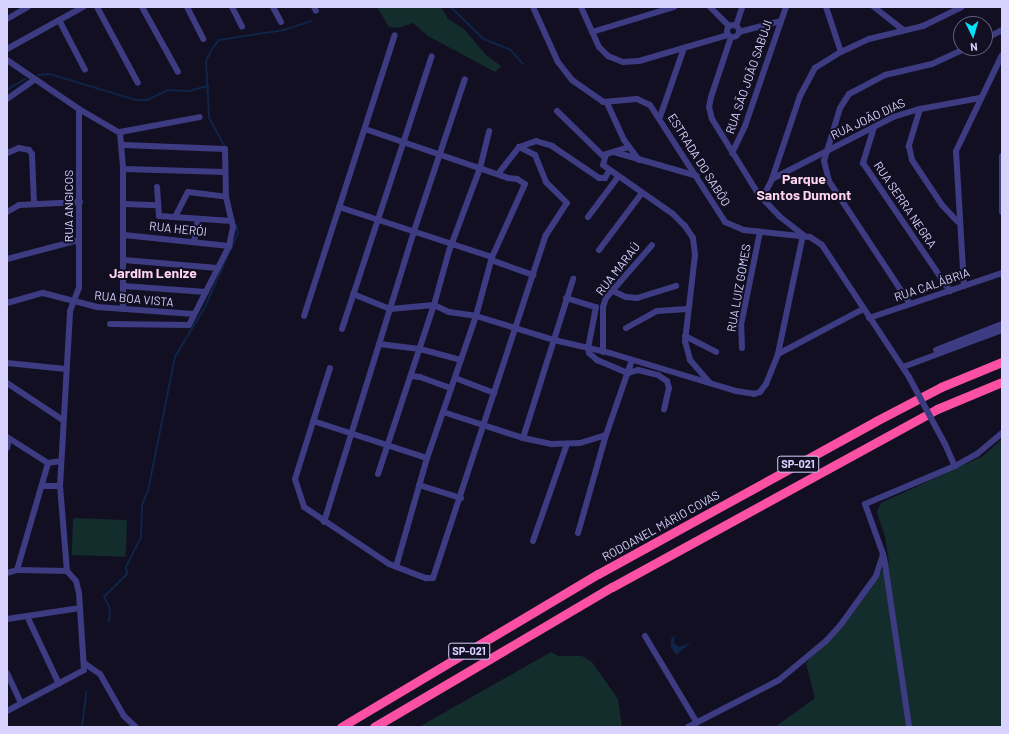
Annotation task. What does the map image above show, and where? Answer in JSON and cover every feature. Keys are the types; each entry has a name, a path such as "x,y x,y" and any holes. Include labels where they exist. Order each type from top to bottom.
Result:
{"highway":[{"name":"RODOANEL MÁRIO COVAS","path":"340,727 598,574 941,386 1002,362"},
{"name":"SP-021","path":"374,727 612,587 932,412 1002,382"}],"street":[{"path":"7,19 28,7"},
{"path":"7,49 83,7"},
{"path":"97,7 138,83"},
{"path":"142,7 178,72"},
{"path":"187,7 203,39"},
{"path":"232,7 242,27"},
{"path":"273,7 281,22"},
{"path":"581,7 599,47 608,56 630,62 729,36 736,36 742,7"},
{"path":"592,32 674,7"},
{"path":"710,7 729,26 737,29 781,21"},
{"name":"RUA SÃO JOÃO SABUJI","path":"732,153 745,126 786,7"},
{"path":"826,7 841,52"},
{"path":"874,7 903,30"},
{"path":"762,198 772,179 805,85 815,68 841,52 868,39 923,26 962,7"},
{"path":"535,8 564,71 592,97 607,103 629,147 639,160"},
{"path":"59,20 85,70"},
{"path":"352,294 390,309 434,305 449,312 476,316 554,340 632,360 745,393 760,392 766,384 778,354 803,235 762,198 732,153 712,119 709,107 729,36 729,26"},
{"path":"993,35 1002,30"},
{"path":"304,316 395,35"},
{"path":"660,117 684,48"},
{"path":"910,304 829,181 824,166 826,151 840,108 849,94 885,75 932,64 953,54"},
{"path":"964,286 958,222 956,151 980,98 1002,55"},
{"path":"342,329 376,219 432,56"},
{"path":"7,60 34,80 79,109 120,132 200,117"},
{"path":"324,522 414,231 465,79"},
{"path":"7,99 34,80"},
{"name":"RUA JOÃO DIAS","path":"772,179 874,127 920,109 980,98"},
{"name":"ESTRADA DO SABÔO","path":"607,103 642,100 660,117 725,222 738,229 803,235 822,245 869,318 904,367 955,466"},
{"name":"RUA ANGICOS","path":"67,571 60,486 60,461 70,311 79,288 79,109"},
{"path":"920,109 910,146 912,160 942,205 958,222"},
{"path":"557,111 604,157 604,165 609,171 673,214 692,234 695,255 687,310 685,336 690,360 709,382"},
{"name":"RUA SERRA NEGRA","path":"874,127 863,163 950,291"},
{"path":"364,129 498,174 518,178 525,184 491,258 476,316 427,458 396,567"},
{"path":"378,474 453,244 480,168 489,131"},
{"path":"120,132 122,145 124,204 124,309"},
{"path":"498,174 519,147 530,142 541,141 552,146 599,178 605,178 609,171"},
{"path":"110,324 186,326 206,292 229,246 232,221 226,197 225,151 220,148 122,145"},
{"path":"330,368 295,479 304,507 324,522 396,567 433,578 461,498 514,328 546,235 567,203 546,182 535,155 519,147"},
{"path":"604,157 629,147"},
{"path":"7,153 19,148 29,150 32,154 34,204"},
{"path":"614,152 697,176"},
{"path":"1002,156 1002,212"},
{"path":"123,168 225,172"},
{"path":"588,217 618,177"},
{"path":"158,187 157,205 159,216 232,221"},
{"path":"175,217 188,192 226,197"},
{"path":"599,250 642,192"},
{"path":"7,212 19,205 80,202"},
{"path":"124,204 157,205"},
{"path":"339,207 453,244 533,275"},
{"path":"194,242 198,219"},
{"name":"RUA LUIZ GOMES","path":"742,348 742,324 760,232"},
{"name":"RUA HERÓI","path":"124,235 229,246"},
{"path":"7,259 80,240"},
{"name":"RUA MARAÚ","path":"603,352 604,307 613,290 652,245"},
{"path":"124,260 218,268"},
{"path":"1000,273 1002,267"},
{"name":"RUA CALÁBRIA","path":"869,318 1000,273"},
{"path":"523,438 572,279"},
{"path":"124,286 206,292"},
{"path":"613,290 626,297 637,298 676,286"},
{"name":"RUA BOA VISTA","path":"7,303 43,294 73,302 124,309 194,314"},
{"path":"566,298 596,307 588,348 589,353 597,360 628,373 638,370 667,381 669,388 664,409"},
{"path":"778,354 863,309"},
{"path":"626,328 657,311 687,310"},
{"path":"916,362 922,356 970,334 1002,324"},
{"path":"904,367 1002,330"},
{"path":"685,336 716,352"},
{"path":"379,344 420,349 460,360"},
{"path":"578,533 606,435 632,360"},
{"path":"7,364 66,369"},
{"path":"411,376 420,377 451,388"},
{"path":"455,378 494,393"},
{"path":"7,383 63,420"},
{"path":"443,412 523,438 552,444 580,443 606,435"},
{"path":"313,421 427,458"},
{"path":"909,727 884,554 865,504 955,466 977,454 1002,432"},
{"path":"7,448 8,438 48,463 60,461"},
{"path":"533,541 566,444"},
{"path":"17,570 48,463"},
{"path":"419,485 461,498"},
{"path":"42,486 60,486"},
{"path":"688,727 767,688 826,641 876,576 884,554"},
{"path":"7,573 17,570 67,571 76,581 80,608 84,663 82,672 21,702 7,711"},
{"path":"7,619 80,608"},
{"path":"27,616 59,684"},
{"path":"645,636 697,723"},
{"path":"84,663 100,674 124,716 136,727"},
{"path":"7,673 21,702"}],"green space":[{"path":"377,7 441,7 448,19 464,29 486,55 501,66 495,72 428,36 413,23 399,28 389,27"},
{"path":"1002,439 1002,727 775,727 815,698 806,663 889,562 885,537 877,512 881,503 983,456"},
{"path":"73,518 127,520 126,557 72,555"},
{"path":"551,652 558,656 582,656 592,662 618,699 622,727 419,727"}],"water":[{"path":"675,635 674,643 679,647 691,643 676,655 671,647 671,639"}],"waterway":[{"path":"451,7 484,39 511,50 523,64"},
{"path":"225,147 209,118 206,61 212,49 219,40 284,30 312,21"},
{"path":"38,75 50,74 136,100 147,100 168,90 189,91 208,86"},
{"path":"7,90 25,79"},
{"path":"227,150 228,172"},
{"path":"109,622 110,609 104,597 127,574 126,567 141,537 142,505 148,491 175,357 204,309 238,233 236,225"},
{"path":"82,727 86,692"}],"district":[{"name":"Parque Santos Dumont","path":"804,188"},
{"name":"Jardim Lenize","path":"153,273"}]}
